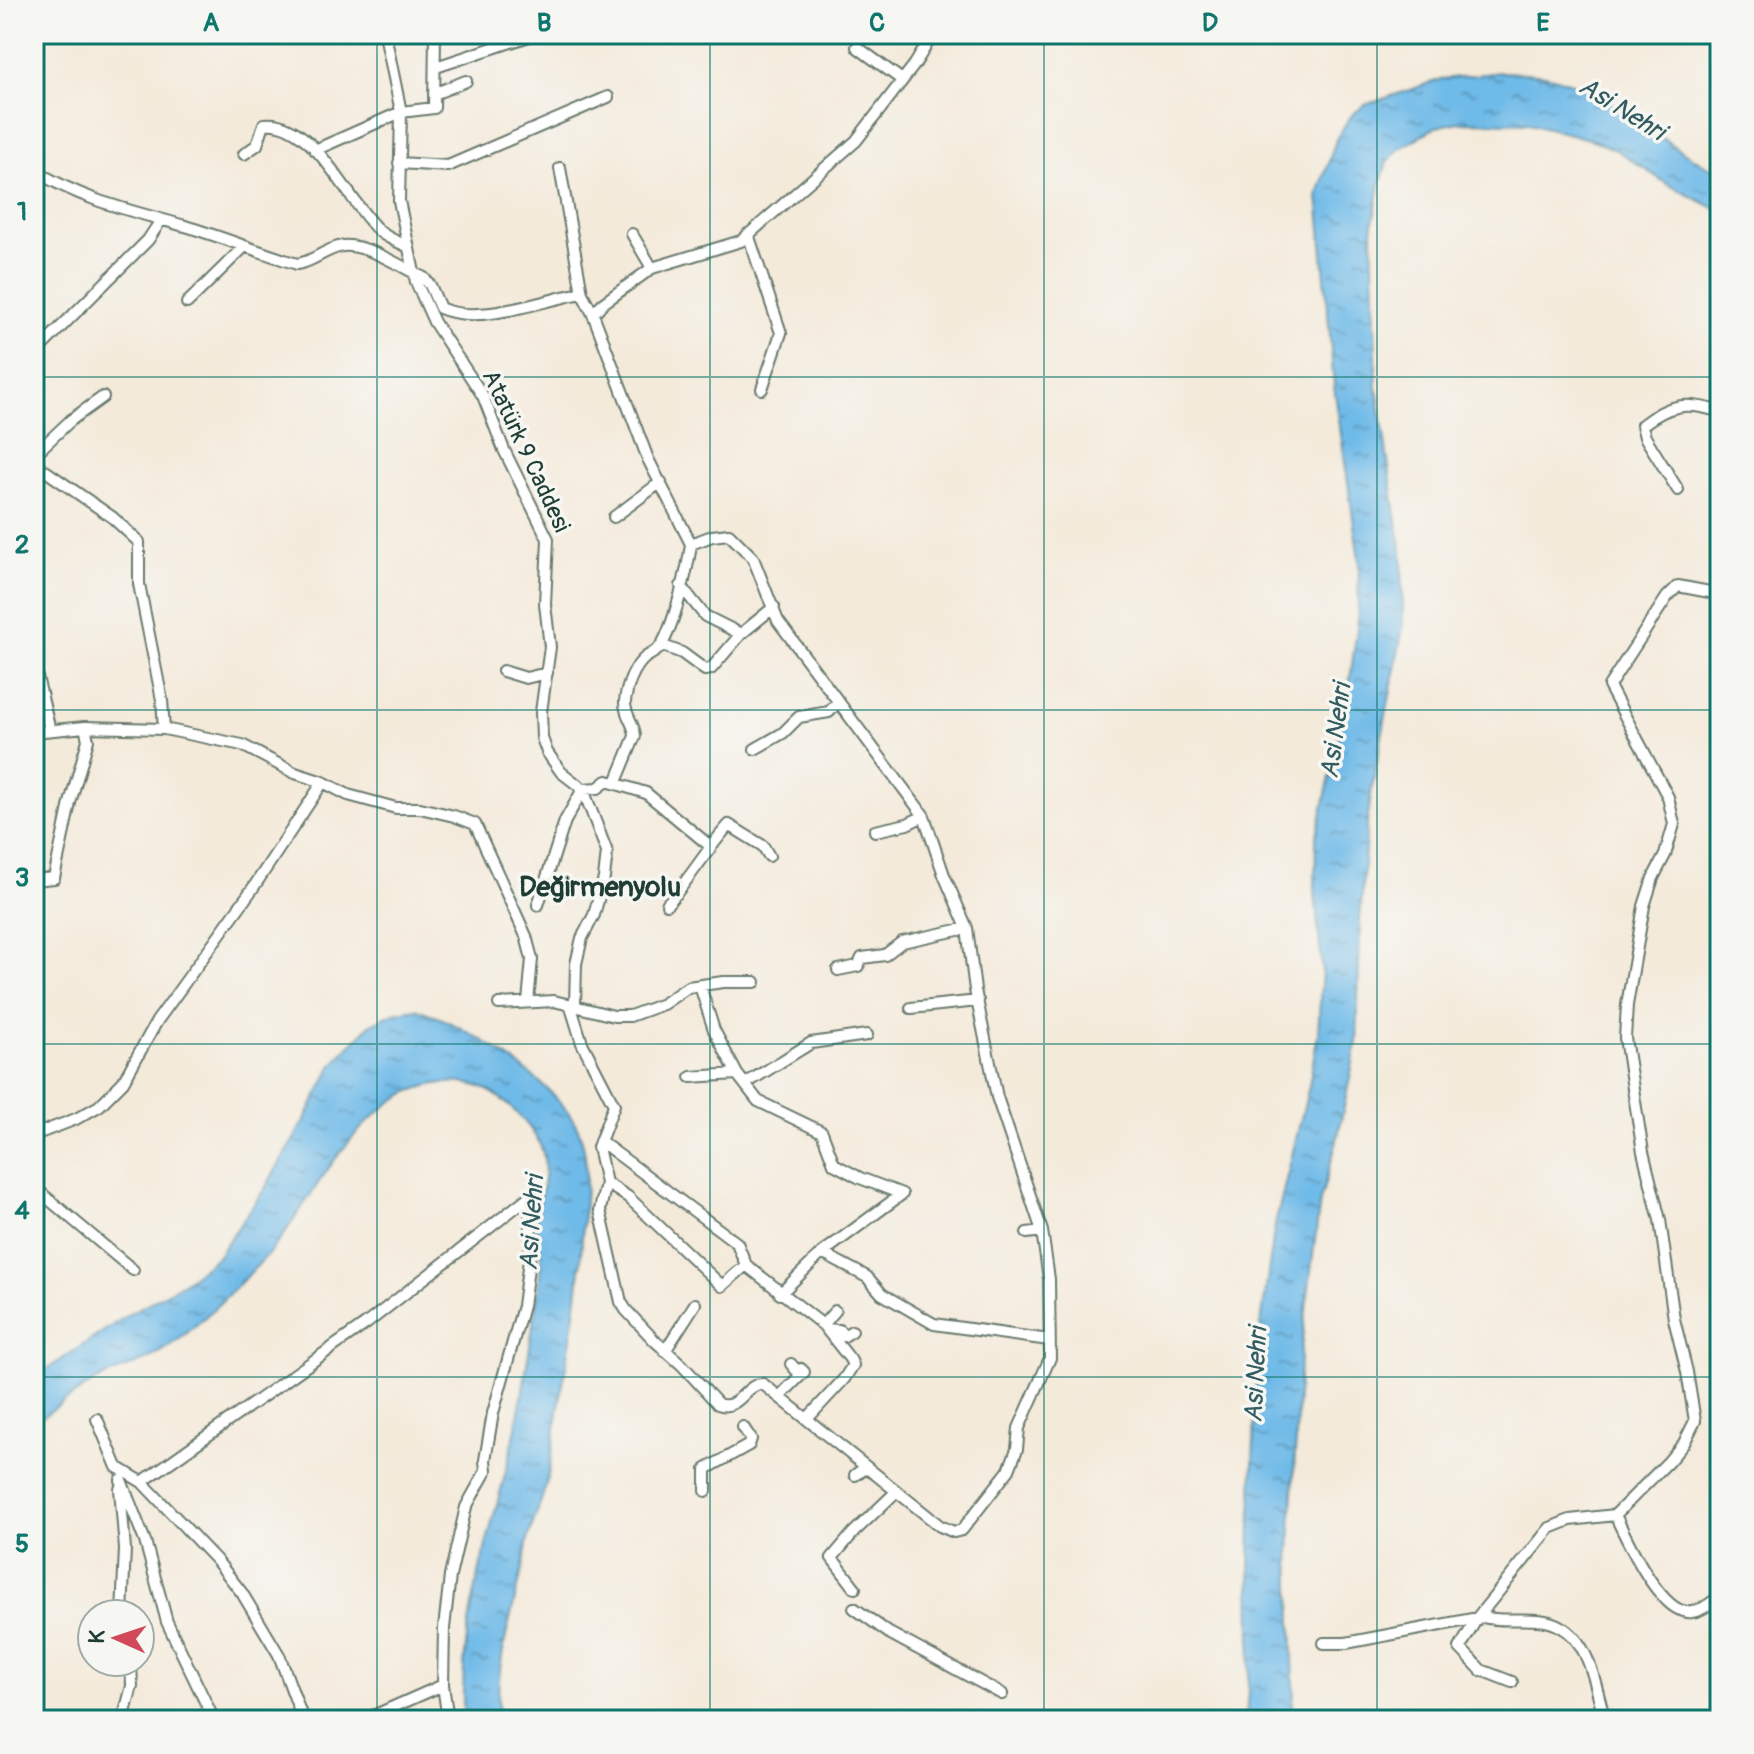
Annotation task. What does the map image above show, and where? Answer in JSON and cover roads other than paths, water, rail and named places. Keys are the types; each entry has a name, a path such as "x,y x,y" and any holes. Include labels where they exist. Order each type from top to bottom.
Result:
{"street":[{"name":"Atatürk 9 Caddesi","path":"385,34 401,112 399,201 413,272 434,322 483,396 508,459 548,539 545,604 550,647 541,720 544,745 561,772 583,789"},
{"path":"315,150 401,112 434,108 435,34"},
{"path":"436,67 535,34"},
{"path":"593,314 652,268 741,241 856,141 931,35"},
{"path":"857,47 902,80"},
{"path":"434,94 466,81"},
{"path":"399,163 448,166 608,97"},
{"path":"244,154 257,145 264,124 276,122 300,135 381,233 407,246"},
{"path":"560,168 582,293 593,314 648,459 691,544 660,649 643,659 633,674 625,705 635,736 616,782"},
{"path":"34,170 55,183 108,206 297,264 342,246 354,246 424,278 440,308 449,312 474,314 582,293"},
{"path":"34,354 148,240 161,220"},
{"path":"632,234 652,268"},
{"path":"748,234 781,333 762,389"},
{"path":"187,303 244,247"},
{"path":"34,455 71,420 103,397"},
{"path":"1678,490 1645,437 1642,425 1662,410 1683,406 1720,412"},
{"path":"34,463 112,517 139,542 139,584 162,700 164,729"},
{"path":"614,517 661,482"},
{"path":"583,789 607,852 594,915 582,938 576,964 572,1004 582,1043 614,1105 598,1147 606,1183 600,1210 621,1302 665,1351 722,1406 736,1403 758,1383 763,1384 940,1526 954,1532 962,1530 1009,1470 1017,1449 1019,1428 1050,1358 1049,1279 1042,1231 997,1097 967,928 944,875 924,816 778,621 753,558 729,534 691,544"},
{"path":"681,586 705,616 741,634"},
{"path":"1512,1682 1481,1670 1460,1648 1477,1618 1550,1528 1570,1520 1615,1515 1668,1462 1684,1443 1695,1421 1674,1319 1660,1220 1643,1152 1625,1038 1627,1005 1644,906 1674,824 1668,797 1609,686 1667,597 1678,586 1720,594"},
{"path":"661,645 682,653 705,670 711,669 741,634 774,607"},
{"path":"503,671 526,678 547,673"},
{"path":"36,673 50,730"},
{"path":"755,749 783,733 799,717 829,712 837,703"},
{"path":"34,880 54,878 70,803 88,740 85,727"},
{"path":"34,732 85,727 164,729 242,745 295,773 323,782 348,795 396,808 432,810 475,824 526,936 532,959 528,1002"},
{"path":"583,789 598,788 607,781 646,793 710,846"},
{"path":"34,1135 76,1119 99,1106 123,1082 157,1021 253,888 323,782"},
{"path":"538,905 565,821 583,789"},
{"path":"875,831 907,824 924,816"},
{"path":"667,904 690,879 710,846 731,825 763,846 769,856"},
{"path":"838,970 858,966 862,958 885,955 902,942 967,928"},
{"path":"499,1004 554,1001 614,1016 630,1016 663,1004 688,987 755,982"},
{"path":"700,986 714,1030 737,1074 758,1101 822,1132 834,1164 902,1194 822,1253 780,1294"},
{"path":"911,1008 978,1001"},
{"path":"745,1084 811,1043 867,1035"},
{"path":"691,1077 737,1074"},
{"path":"600,1141 737,1243 746,1265 824,1327 853,1365 807,1419"},
{"path":"606,1183 628,1197 722,1286 746,1265"},
{"path":"34,1187 133,1270"},
{"path":"142,1482 367,1323 530,1196 531,1245 523,1306 493,1413 486,1471 466,1507 450,1576 444,1628 443,1685 448,1720"},
{"path":"1027,1233 1042,1231"},
{"path":"822,1253 867,1277 882,1294 934,1324 1049,1340"},
{"path":"665,1351 695,1304"},
{"path":"824,1327 835,1311"},
{"path":"824,1327 839,1330 844,1336 852,1331"},
{"path":"779,1397 804,1372 801,1369 797,1371 791,1364"},
{"path":"97,1419 124,1478 167,1622 214,1720"},
{"path":"706,1491 706,1469 749,1445 751,1439 743,1427"},
{"path":"855,1475 866,1467"},
{"path":"124,1478 142,1482 217,1561 242,1593 279,1655 303,1720"},
{"path":"123,1598 124,1478"},
{"path":"855,1588 832,1558 896,1492"},
{"path":"1615,1515 1643,1569 1668,1603 1683,1611 1693,1612 1720,1596"},
{"path":"854,1608 889,1633 1002,1694"},
{"path":"1324,1643 1346,1643 1477,1618 1540,1619 1568,1629 1585,1652 1605,1720"},
{"path":"123,1720 132,1678"},
{"path":"364,1720 443,1685"}],"water":[{"path":"1501,72 1543,75 1579,86 1720,172 1720,211 1667,184 1618,151 1596,141 1529,123 1459,122 1436,127 1399,149 1387,162 1372,230 1377,388 1402,555 1403,627 1367,824 1360,920 1357,1043 1337,1141 1320,1201 1300,1356 1290,1552 1292,1720 1246,1720 1251,1644 1250,1551 1257,1352 1275,1225 1309,1086 1318,1033 1322,971 1315,893 1316,839 1348,695 1358,620 1359,559 1334,386 1318,194 1337,137 1352,115 1365,105 1442,79"},
{"path":"416,1009 459,1027 531,1075 567,1111 578,1129 585,1154 585,1197 574,1319 548,1474 529,1536 504,1645 499,1682 499,1720 464,1720 465,1652 476,1586 510,1455 525,1378 540,1275 537,1213 545,1167 535,1136 518,1114 497,1096 477,1086 445,1083 412,1091 393,1101 359,1130 344,1148 270,1252 197,1324 162,1351 93,1383 34,1423 34,1378 129,1314 182,1284 217,1257 264,1190 341,1055 371,1024 394,1013"}],"district":[{"name":"Değirmenyolu","path":"600,887"}],"water label":[{"name":"Asi Nehri","path":"1622,109"},
{"name":"Asi Nehri","path":"1336,731"},
{"name":"Asi Nehri","path":"532,1223"},
{"name":"Asi Nehri","path":"1256,1375"}]}
